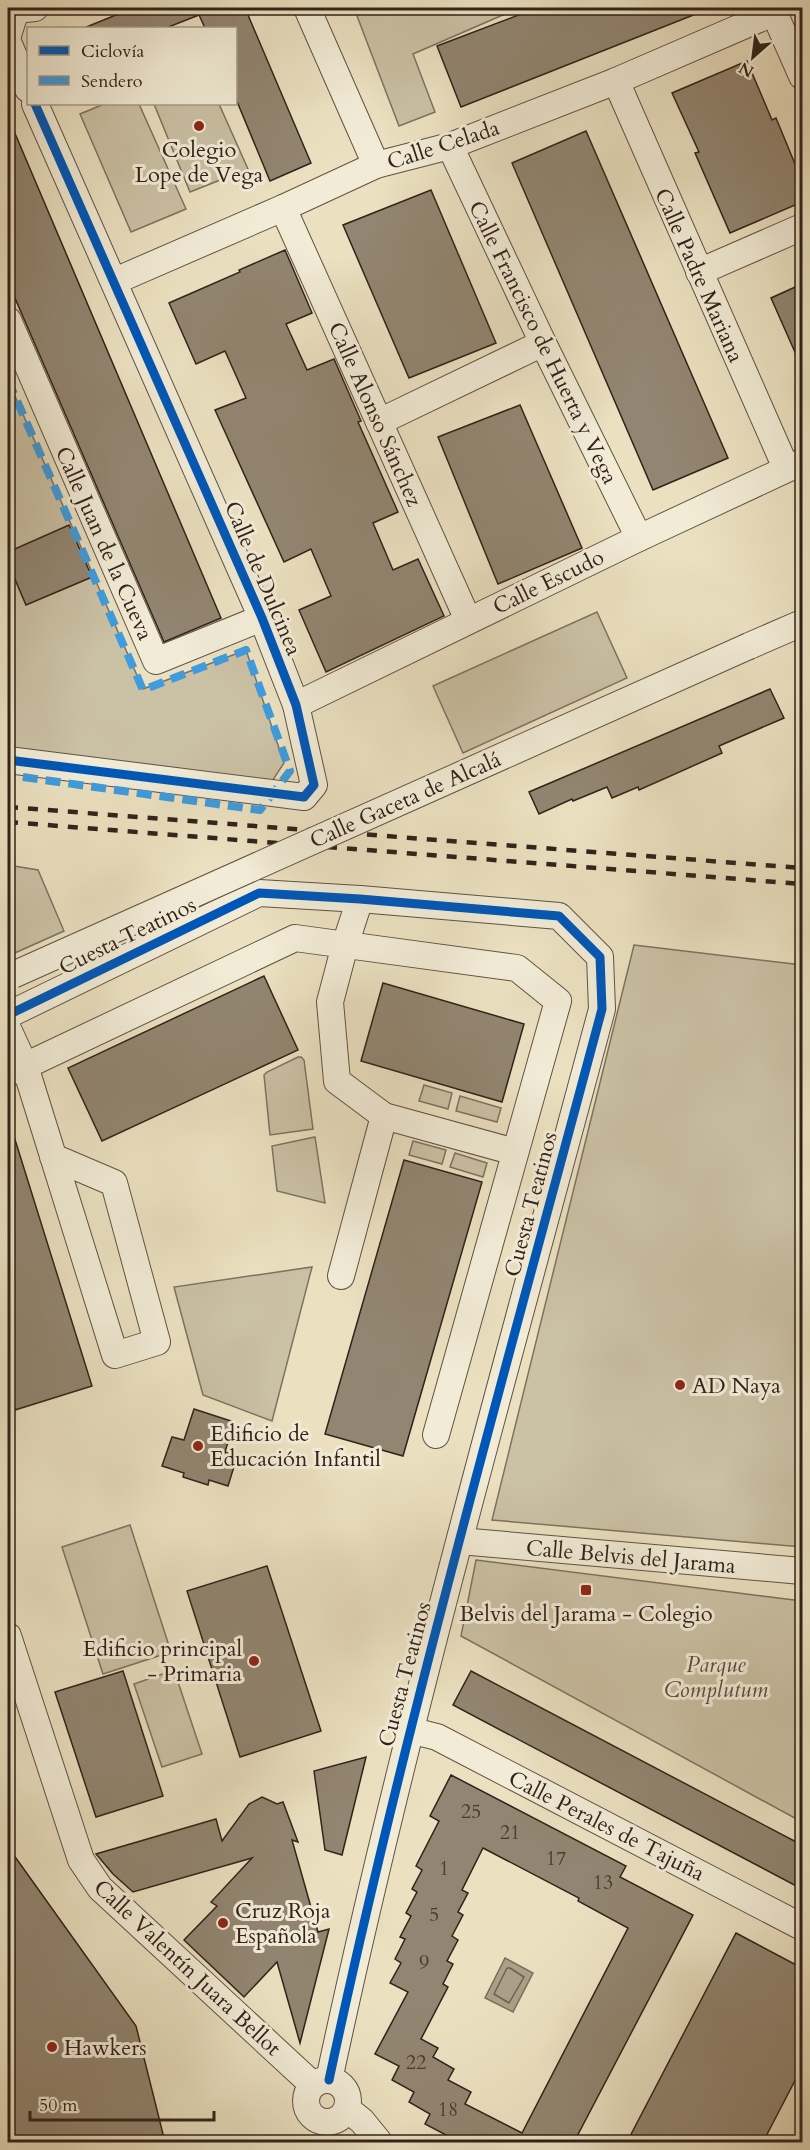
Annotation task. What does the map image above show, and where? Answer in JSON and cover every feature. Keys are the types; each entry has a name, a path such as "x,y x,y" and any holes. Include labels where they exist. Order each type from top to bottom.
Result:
{"street":[{"path":"27,87 8,45 16,10 34,8"},
{"path":"306,8 376,165"},
{"path":"773,10 802,76"},
{"name":"Calle Celada","path":"115,281 376,165 450,146 616,81 773,10"},
{"name":"Calle Padre Mariana","path":"616,81 699,272 794,465"},
{"name":"Calle de Dulcinea","path":"8,760 304,797 315,785 296,705 262,618 35,105"},
{"name":"Calle Francisco de Huerta y Vega","path":"450,146 639,538"},
{"name":"Calle Alonso Sánchez","path":"283,208 468,620"},
{"path":"699,272 802,227"},
{"name":"Calle Juan de la Cueva","path":"8,320 156,661 262,618"},
{"path":"379,422 543,343"},
{"name":"Calle Escudo","path":"296,705 468,620 794,465"},
{"name":"Calle Gaceta de Alcalá","path":"10,976 802,623"},
{"name":"Cuesta Teatinos","path":"8,1015 259,893 559,916 600,957 602,1009 409,1730 361,1930 321,2083"},
{"path":"360,899 330,1002 337,1081 384,1116 514,1152"},
{"path":"16,1070 295,938 517,968 558,1001 436,1436"},
{"path":"8,1029 16,1070 54,1157 115,1355 157,1342 114,1183 54,1157"},
{"path":"341,1276 384,1116"},
{"name":"Calle Belvis del Jarama","path":"460,1540 802,1571"},
{"name":"Calle Valentín Juara Bellot","path":"8,1636 81,1860 100,1888 321,2083"},
{"name":"Calle Perales de Tajuña","path":"409,1730 437,1737 802,1927"},
{"path":"321,2083 341,2085 347,2096 347,2109 340,2118 317,2132 306,2105 307,2094 321,2083"},
{"path":"347,2109 362,2121 379,2142"}],"green space":[{"path":"354,8 519,8 413,54 435,112 399,126"},
{"path":"102,105 139,105 186,209 131,232 80,114"},
{"path":"154,105 219,105 248,169 190,192"},
{"path":"8,380 143,689 246,650 284,763 269,786 8,753"},
{"path":"597,612 627,678 463,753 433,686"},
{"path":"8,865 38,870 64,931 8,956"},
{"path":"634,945 802,965 802,1547 492,1520"},
{"path":"298,1057 304,1060 313,1129 270,1135 264,1075"},
{"path":"424,1085 452,1093 448,1109 419,1101"},
{"path":"460,1096 501,1108 497,1122 456,1111"},
{"path":"315,1137 325,1203 277,1191 272,1146"},
{"path":"413,1141 446,1150 442,1164 409,1155"},
{"path":"455,1153 487,1163 483,1177 450,1167"},
{"path":"312,1267 272,1421 203,1395 174,1287"},
{"path":"130,1525 171,1652 103,1674 62,1547"},
{"name":"Parque Complutum","path":"476,1560 802,1601 802,1822 461,1636"},
{"path":"174,1670 202,1754 162,1767 134,1684"}],"water":[{"path":"505,1958 533,1973 513,2012 485,1998"}],"building":[{"path":"133,8 245,8 311,163 270,181 237,101 237,27 205,27 199,15 169,27 86,27"},
{"path":"537,8 711,8 461,107 437,46"},
{"path":"747,61 772,120 776,118 802,181 802,202 730,233 695,153 699,152 672,93"},
{"path":"8,117 221,618 164,642 8,282"},
{"path":"586,131 728,458 653,490 512,163"},
{"path":"431,190 496,343 409,378 343,225"},
{"path":"285,250 312,313 286,324 307,370 334,359 361,421 358,422 398,512 373,523 393,570 418,559 444,616 326,672 299,610 331,596 311,549 284,562 215,410 246,398 225,351 196,364 169,303"},
{"path":"802,284 802,368 771,298"},
{"path":"520,405 582,548 498,584 438,437"},
{"path":"69,525 92,577 26,605 8,563 8,552"},
{"path":"770,689 784,718 719,746 722,753 639,790 638,787 612,798 607,787 539,814 529,792"},
{"path":"264,976 298,1050 102,1141 68,1068"},
{"path":"383,983 524,1024 502,1102 361,1061"},
{"path":"12,1130 92,1386 15,1410 8,1387 8,1131"},
{"path":"404,1160 482,1182 403,1456 325,1434"},
{"name":"Edificio de Educación Infantil","path":"194,1409 234,1422 225,1452 237,1457 228,1486 209,1480 208,1485 183,1477 184,1473 162,1466 172,1437 184,1440"},
{"name":"Edificio principal - Primaria","path":"267,1566 321,1731 240,1757 187,1591"},
{"path":"123,1671 163,1796 96,1817 55,1692"},
{"path":"471,1671 802,1845 802,1889 453,1705"},
{"path":"366,1757 342,1855 325,1850 314,1771"},
{"path":"451,1775 626,1866 620,1877 693,1915 574,2142 444,2142 448,2136 425,2124 430,2114 409,2102 414,2092 392,2080 399,2066 375,2054 408,1992 390,1983 401,1963 395,1959 405,1939 400,1937 411,1916 406,1913 417,1892 412,1889 422,1870 416,1866 439,1821 430,1816","holes":["483,1848 579,1898 578,1901 628,1928 522,2133 465,2104 471,2092 448,2080 454,2069 433,2057 438,2048 421,2039 448,1987 443,1984 453,1964 447,1961 458,1940 452,1936 463,1915 458,1912 468,1893 462,1890"]},
{"path":"262,1797 277,1804 283,1802 298,1842 292,1840 318,1932 329,1929 300,2043 277,1962 244,1997 184,1940 217,1906 211,1902 252,1858 133,1892 96,1854 216,1819 222,1841 249,1804"},
{"path":"8,1847 136,2026 165,2142 8,2142"},
{"path":"736,1933 802,1968 802,2067 763,2142 627,2142"}],"railway":[{"path":"8,807 802,868"},
{"path":"8,822 802,884"}],"marked path":[{"path":"8,380 143,690 246,650 290,771 260,810 8,775"}],"cycle path":[{"path":"8,760 304,797 314,785 296,705 262,618 35,105"},
{"path":"8,1015 259,893 559,916 600,957 602,1009 424,1676 329,2080"}],"place":[{"name":"Colegio Lope de Vega","path":"199,126"},
{"name":"AD Naya","path":"680,1385"},
{"name":"Edificio de Educación Infantil","path":"198,1446"},
{"name":"Belvis del Jarama - Colegio","path":"586,1590"},
{"name":"Edificio principal - Primaria","path":"254,1661"},
{"name":"Cruz Roja Española","path":"223,1923"},
{"name":"Hawkers","path":"52,2047"}]}
